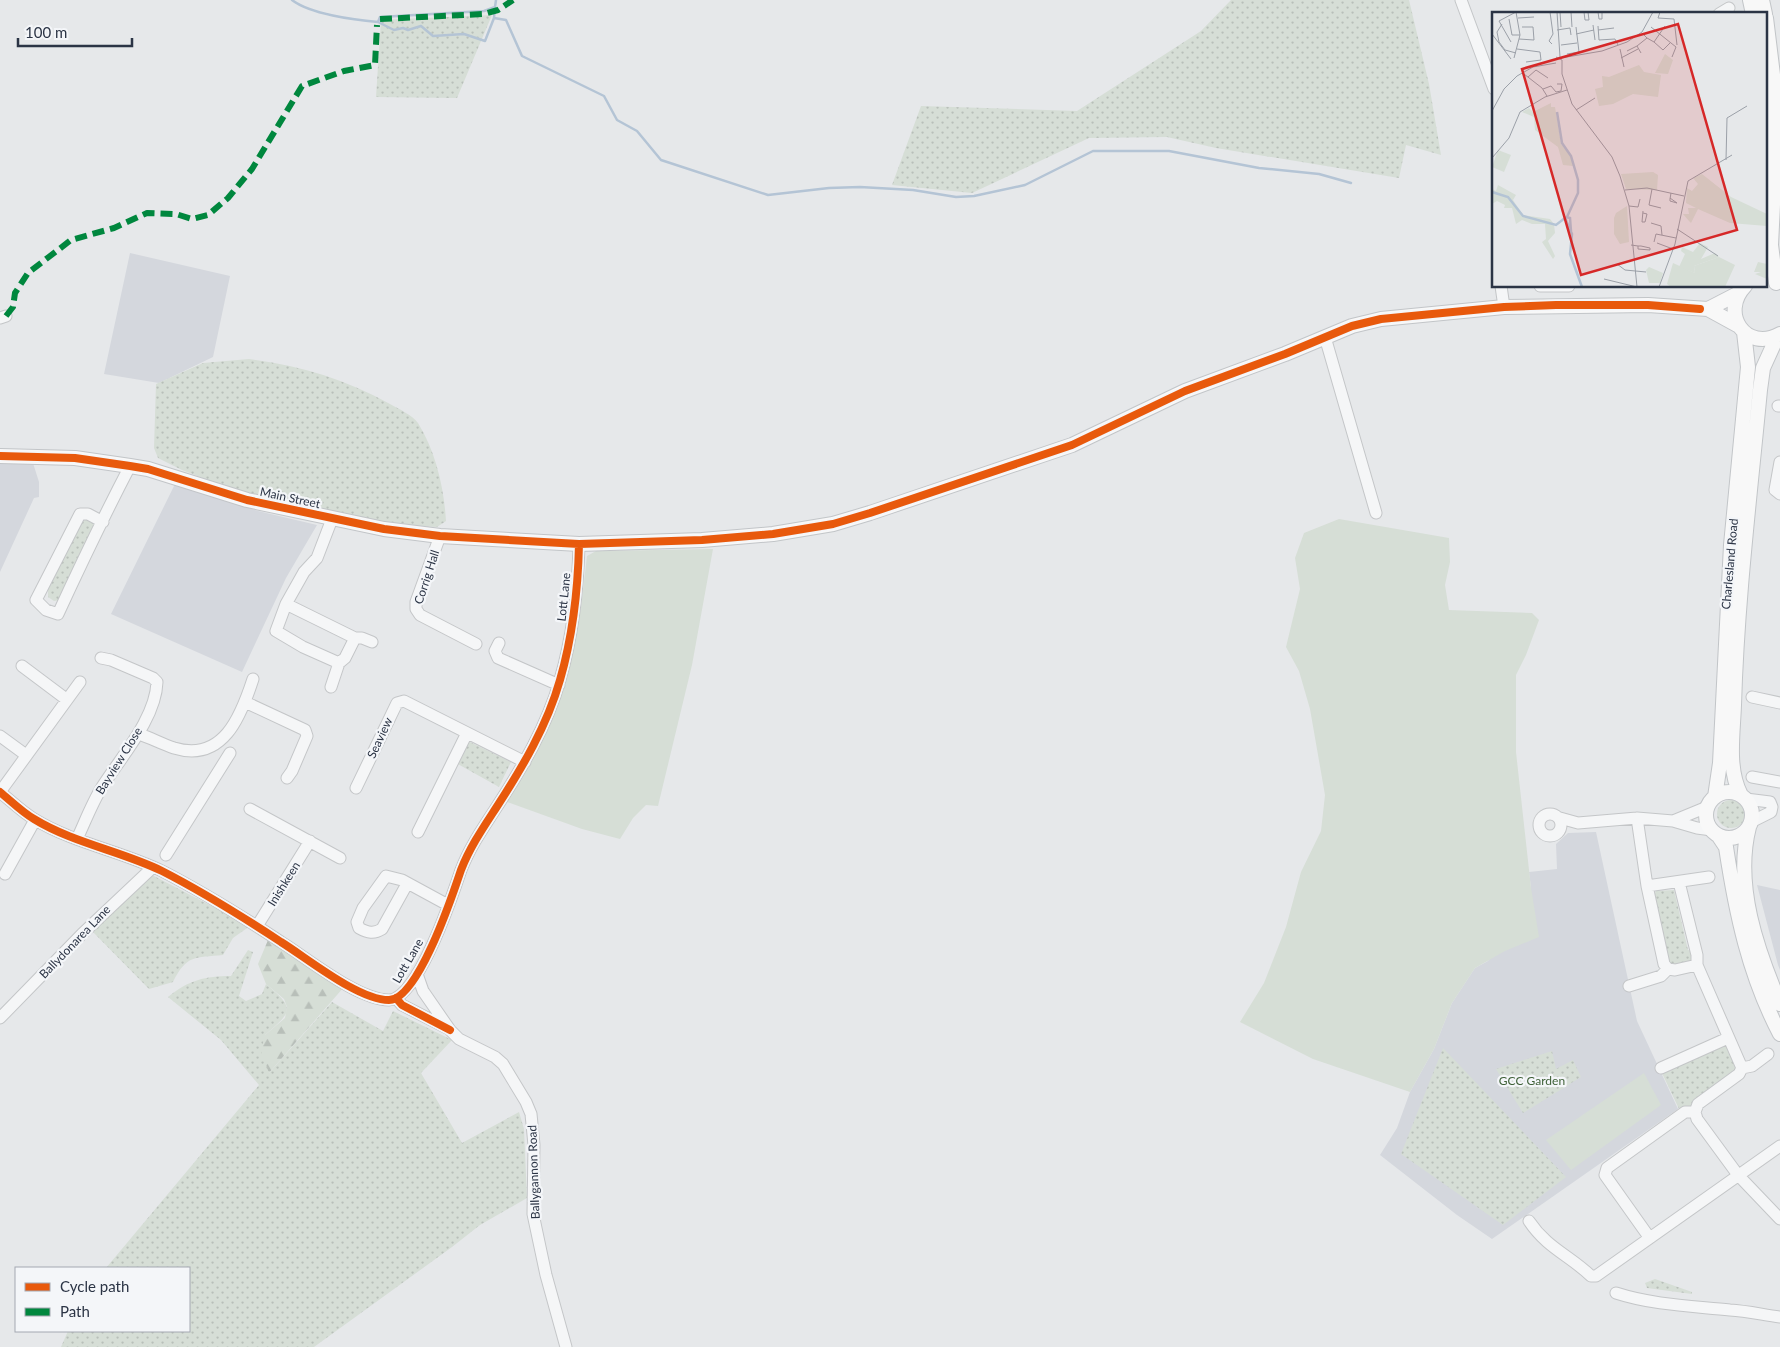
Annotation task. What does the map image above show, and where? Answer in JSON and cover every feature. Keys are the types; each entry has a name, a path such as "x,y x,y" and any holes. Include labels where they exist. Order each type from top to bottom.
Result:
{"main road":[{"path":"1768,34 1774,83 1775,164 1771,245 1774,283"},
{"path":"1744,288 1708,309 1761,339 1779,335"},
{"name":"Charlesland Road","path":"1711,802 1720,763 1731,544 1748,366 1742,329 1734,311 1744,288"},
{"name":"Main Street","path":"0,456 75,458 148,469 247,500 332,519 440,536 579,544 702,540 773,534 833,524 1072,445 1185,391 1280,356 1352,326 1381,319 1504,307 1619,305 1708,309"},
{"name":"Charlesland Road","path":"1744,797 1735,784 1733,752 1738,619 1763,368 1779,335"},
{"path":"1780,1004 1755,936 1748,901 1743,848 1752,810 1744,797 1727,792 1711,802 1706,817 1726,847 1746,950 1768,1012 1780,1034"},
{"path":"1715,832 1733,837 1743,833 1750,824"}],"street":[{"path":"1461,0 1492,84"},
{"path":"1722,12 1729,8"},
{"path":"1501,288 1504,307"},
{"path":"1325,337 1376,513"},
{"path":"1780,462 1775,490 1780,494"},
{"path":"103,522 88,514 80,514 36,600 46,610 58,614 103,522 130,466"},
{"path":"332,519 317,558 304,572 286,604 276,631 339,662"},
{"name":"Corrig Hall","path":"440,536 416,602 416,609 420,615 476,644"},
{"name":"Lott Lane","path":"0,792 35,820 77,839 152,868 258,926 325,973 365,993 389,1000 396,998 406,991 417,974 476,838 525,762 544,725 559,685 578,597 579,544"},
{"path":"286,604 355,638 362,638 372,642"},
{"path":"330,686 339,662 345,658 355,638"},
{"path":"500,643 495,651 498,658 559,685"},
{"name":"Bayview Close","path":"77,839 102,787 138,734 156,691 156,682 149,676 111,660 101,658"},
{"path":"22,666 66,699"},
{"path":"138,734 176,748 199,751 210,748 230,730 245,702 253,679"},
{"path":"0,792 80,682"},
{"path":"1752,698 1780,703"},
{"name":"Seaview","path":"356,788 397,703 404,701 525,762"},
{"path":"245,702 306,730 307,736 292,771 287,778"},
{"path":"418,832 467,733"},
{"path":"0,736 26,756"},
{"path":"210,748 220,767"},
{"path":"166,855 230,753"},
{"path":"1752,777 1780,782"},
{"path":"1744,797 1770,802 1776,807 1750,824"},
{"path":"1673,821 1711,802"},
{"path":"250,809 340,858"},
{"path":"1578,822 1554,835 1547,836 1541,832 1539,825 1541,818 1547,814 1554,814 1560,818 1578,822 1637,818 1673,821 1715,832"},
{"path":"1560,818 1560,831"},
{"path":"1637,818 1647,886 1664,964 1668,969 1675,970 1697,965"},
{"path":"5,874 35,820"},
{"name":"Inishkeen","path":"258,926 310,841"},
{"name":"Ballydonarea Lane","path":"0,1018 88,928 152,868"},
{"path":"408,884 382,928 377,932 370,932 359,928 357,922 360,914 382,879 386,876 392,876 408,884 448,905"},
{"path":"1647,886 1709,877"},
{"path":"1679,882 1697,955 1697,965 1742,1068"},
{"path":"1629,986 1661,976 1668,969"},
{"name":"Ballygannon Road","path":"417,974 423,991 450,1030 459,1038 495,1057 503,1064 516,1084 531,1114 535,1159 533,1214 546,1276 566,1347"},
{"name":"Ballygannon Road","path":"396,998 402,1005 450,1030"},
{"path":"1661,1068 1728,1038"},
{"path":"1742,1068 1752,1066 1768,1054"},
{"path":"1742,1068 1739,1074 1698,1104 1695,1112 1738,1175 1780,1219"},
{"path":"1649,1237 1605,1175 1607,1168 1684,1112 1695,1112"},
{"path":"1529,1221 1540,1237 1591,1276 1596,1276 1780,1146"},
{"path":"1616,1293 1635,1299 1780,1317"}],"shaded area":[{"path":"130,253 230,276 213,357 159,383 104,374"},
{"path":"0,461 33,463 39,482 39,497 34,498 0,572"},
{"path":"175,484 258,511 317,525 286,578 242,672 111,614"},
{"path":"1596,832 1637,1021 1678,1109 1492,1239 1457,1215 1380,1155 1397,1128 1410,1092 1434,1049 1452,1003 1475,968 1488,961 1531,888 1529,872 1557,869 1556,844 1568,833"},
{"path":"1757,885 1780,890 1780,970 1778,965"}],"green space":[{"path":"1231,0 1409,0 1429,84 1441,155 1406,145 1399,178 1216,148 1167,137 1089,138 972,193 892,185 921,106 1077,111 1201,31"},
{"path":"492,15 457,98 376,97 381,20"},
{"path":"249,359 304,369 339,380 373,395 412,417 424,434 434,458 441,483 446,521 437,527 389,525 241,493 182,470 158,458 154,448 156,384 203,363"},
{"path":"84,518 94,522 96,527 61,600 54,601 48,597 48,588"},
{"path":"1339,519 1449,538 1450,562 1445,585 1449,610 1532,613 1539,620 1526,655 1516,675 1516,752 1531,888 1539,937 1505,951 1475,968 1452,1003 1434,1049 1410,1092 1313,1059 1240,1022 1264,983 1286,927 1301,872 1321,831 1325,795 1310,709 1299,671 1286,647 1300,589 1295,558 1304,533"},
{"path":"713,549 692,665 658,806 646,805 633,818 620,839 582,829 507,802 523,776 565,681 581,607 587,556 596,551"},
{"path":"470,742 511,762 499,787 456,763 463,749"},
{"path":"1731,800 1741,804 1745,814 1741,824 1731,828 1721,824 1717,814 1721,804"},
{"path":"152,875 250,926 233,938 223,955 193,959 183,966 173,982 149,989 93,932"},
{"path":"1674,890 1688,950 1693,951 1694,959 1690,963 1675,967 1668,963 1653,897 1656,891"},
{"path":"268,940 344,987 269,1073 261,1051 265,1035 285,1018 287,1007 284,999 266,984 258,964"},
{"path":"248,950 253,952 239,996 246,1001 262,994 266,984 286,1004 285,1015 265,1035 269,1073 332,1002 383,1031 393,1011 452,1040 421,1073 462,1143 519,1112 524,1129 527,1198 480,1225 314,1347 61,1347 68,1332 190,1332 190,1267 107,1267 259,1085 221,1040 168,997 198,980 231,976"},
{"path":"1722,1044 1728,1046 1738,1063 1735,1071 1692,1106 1680,1111 1661,1071"},
{"path":"1443,1048 1566,1177 1503,1225 1401,1154"},
{"name":"GCC Garden","path":"1552,1051 1556,1069 1573,1060 1581,1077 1523,1113 1496,1069"},
{"path":"1644,1073 1661,1105 1571,1170 1546,1140"},
{"path":"1655,1279 1692,1292 1692,1294 1647,1288 1645,1283"}],"waterway":[{"path":"292,0 321,13 378,22 380,17 484,11 495,7 496,0"},
{"path":"378,22 394,30 403,28 408,30 421,26 433,36 464,34 485,41 494,18 495,7"},
{"path":"494,18 506,20 522,56 604,96 617,120 637,131 661,160 768,195 829,188 860,187 913,190 956,197 974,196 1025,185 1093,151 1169,151 1259,168 1319,174 1351,183"}],"marked path":[{"path":"380,19 484,14 498,10 513,0"},
{"path":"6,316 13,307 15,293 28,273 71,240 114,228 147,213 176,214 192,219 208,215 228,198 252,169 302,86 344,71 375,65 377,25"}],"cycle path":[{"path":"0,456 75,458 148,469 247,500 384,529 440,536 579,544 702,540 773,534 833,524 870,513 1072,445 1185,391 1285,354 1352,326 1381,319 1504,307 1648,305 1700,309"},
{"path":"0,792 34,819 81,841 162,871 223,905 348,986 377,998 389,1000 400,995 411,983 422,965 433,944 468,853 524,762 548,714 565,663 576,595 579,544"},
{"path":"396,998 402,1005 450,1030"}]}
